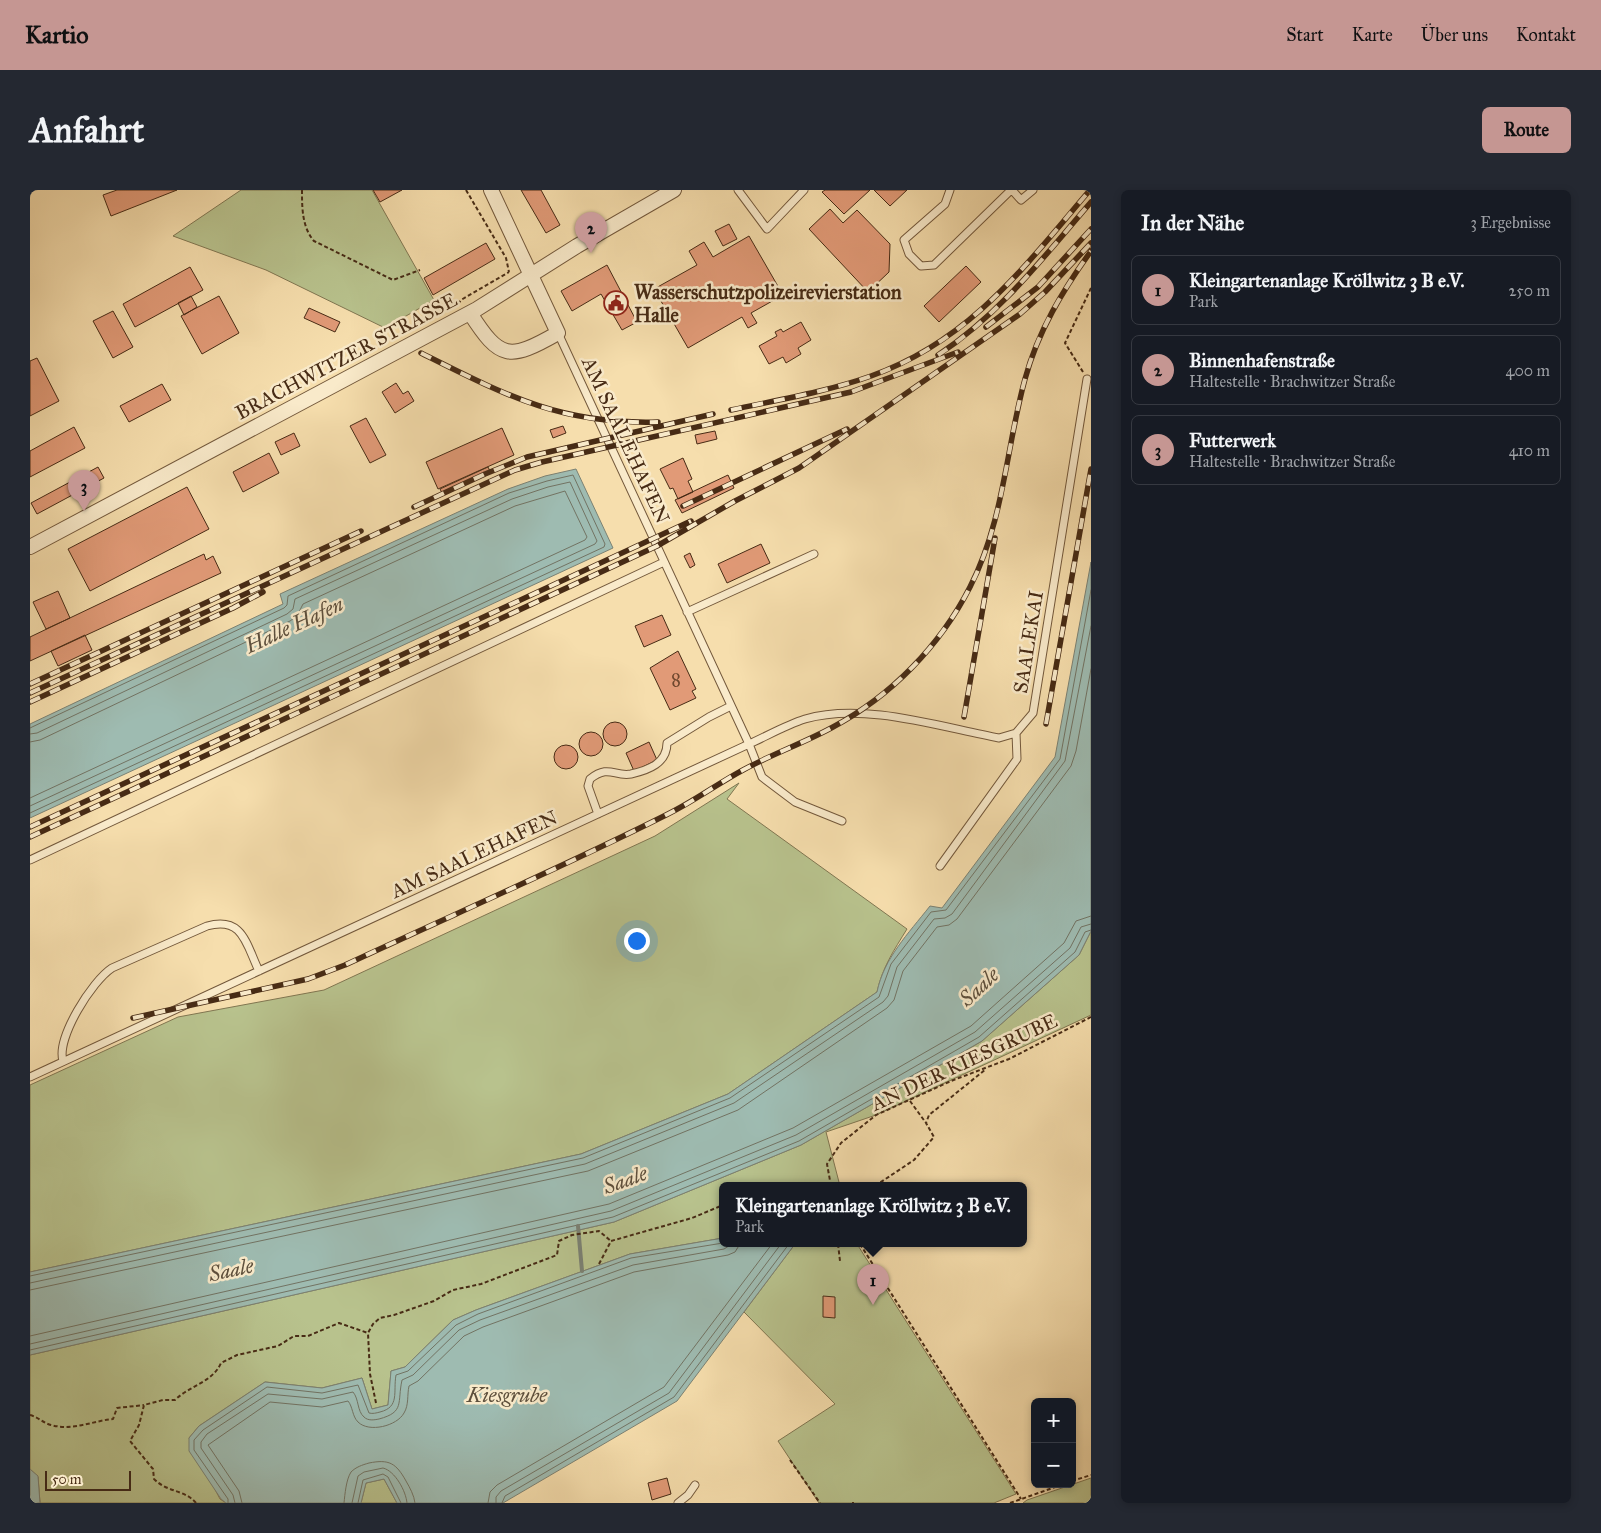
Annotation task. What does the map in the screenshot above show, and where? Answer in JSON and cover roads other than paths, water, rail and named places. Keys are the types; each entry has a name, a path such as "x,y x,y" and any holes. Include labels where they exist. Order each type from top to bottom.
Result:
{"street":[{"path":"470,313 486,338 500,349 510,352 526,350 558,333 491,190"},
{"name":"BRACHWITZER STRASSE","path":"30,547 470,313 577,246 674,190"}],"lane":[{"path":"738,190 767,229 804,190"},
{"path":"950,190 945,204 904,240 909,254 921,266 934,265 1012,190 1021,200 1032,190"},
{"name":"AM SAALEHAFEN","path":"30,1077 749,744 558,333"},
{"name":"SAALEKAI","path":"1016,733 1033,712 1087,379"},
{"path":"687,612 814,554"},
{"path":"30,860 664,562"},
{"path":"598,814 588,786 590,779 598,773 613,771 630,774 648,768 663,760 667,753 667,743 731,706"},
{"path":"842,820 794,802 762,777 749,744 805,719 850,713 878,715 999,738 1016,733 1017,759 940,866"},
{"path":"64,1061 62,1053 64,1042 86,995 100,977 112,968 207,926 223,923 239,930 259,971"},
{"path":"678,1503 688,1495 695,1485"}],"water":[{"name":"Halle Hafen","path":"576,469 613,548 30,818 30,724 283,604 280,594 508,489 545,476"},
{"name":"Saale","path":"1091,562 1091,931 1079,955 982,1041 801,1145 614,1222 30,1355 30,1272 581,1154 728,1094 877,992 885,968 905,937 930,906 942,908 1055,757"},
{"name":"Kiesgrube","path":"719,1239 719,1247 793,1247 677,1401 503,1503 397,1503 384,1479 366,1483 361,1503 226,1503 221,1499 189,1451 189,1438 199,1426 265,1382 322,1388 362,1378 372,1409 388,1405 391,1371 405,1367 453,1320 630,1254"},
{"path":"30,1469 38,1476 40,1503 30,1503"}],"waterway":[{"path":"578,1226 582,1271"}],"railway":[{"path":"731,410 854,382 906,361 938,343 967,322 1018,273 1090,190"},
{"path":"938,355 1001,304 1091,202"},
{"path":"986,327 1038,287 1091,229"},
{"path":"30,837 657,546 735,501 799,468 1020,314 1045,292 1091,243"},
{"path":"133,1018 308,979 345,965 547,873 666,815 743,770 833,727 854,715 894,685 929,649 958,609 970,587 981,562 997,510 1030,361 1052,312 1091,251"},
{"path":"30,693 515,470 542,462 851,392 958,352"},
{"path":"421,353 507,394 563,413 623,422 658,422"},
{"path":"414,507 527,457 713,414"},
{"path":"683,506 847,429"},
{"path":"1046,724 1091,469"},
{"path":"30,827 691,521"},
{"path":"30,684 361,531"},
{"path":"964,717 995,538"},
{"path":"30,702 233,608 263,592"}],"place":[{"name":"Binnenhafenstraße","path":"591,253"},
{"name":"Wasserschutzpolizeirevierstation Halle","path":"616,303"},
{"name":"Futterwerk","path":"84,511"},
{"name":"Kleingartenanlage Kröllwitz 3 B e.V.","path":"873,1305"}]}
